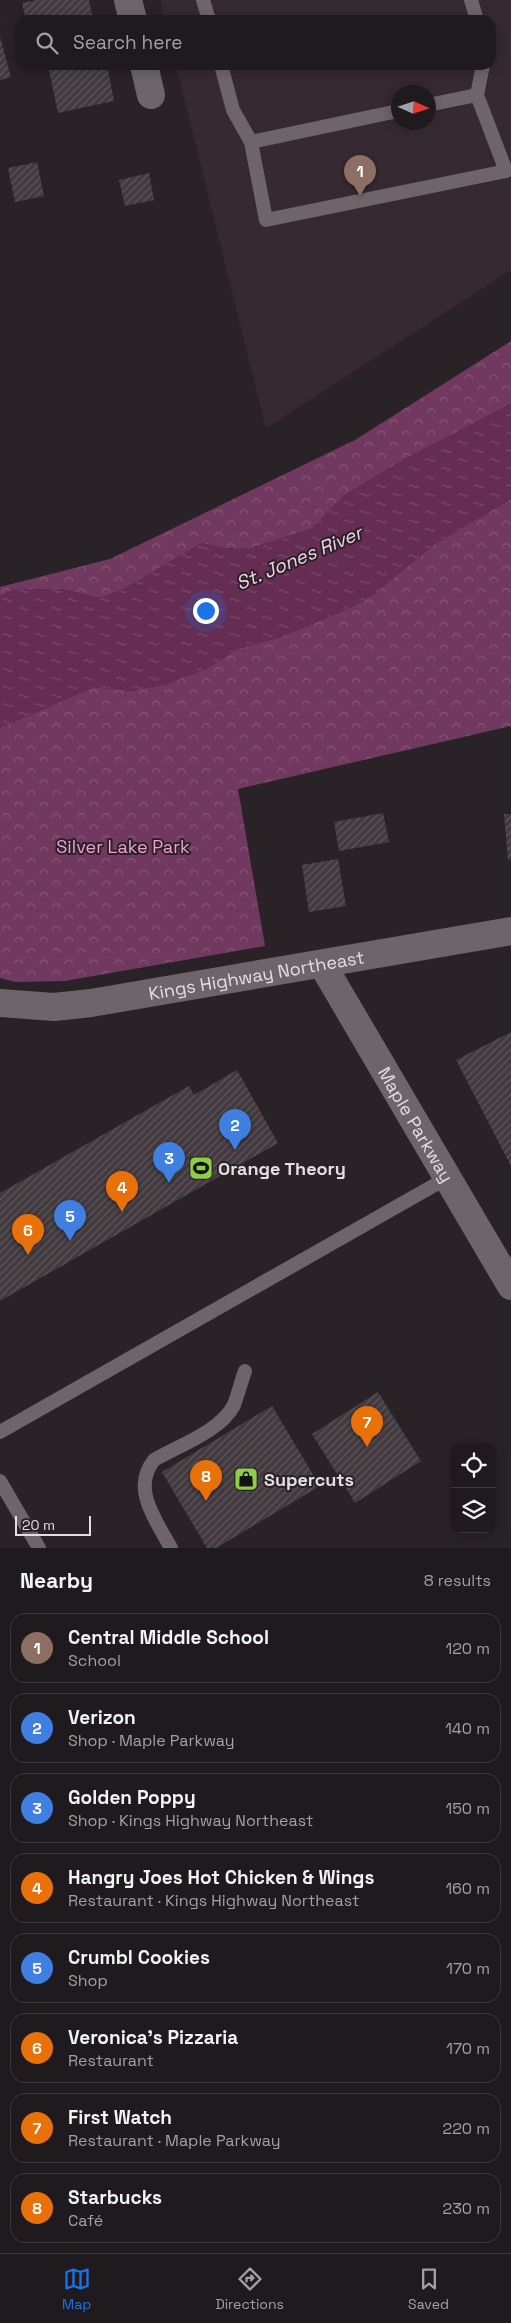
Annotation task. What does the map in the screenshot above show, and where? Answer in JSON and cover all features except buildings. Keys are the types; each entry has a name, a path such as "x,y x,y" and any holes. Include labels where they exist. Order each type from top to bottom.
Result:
{"street":[{"path":"128,0 132,15"},
{"path":"145,70 151,95"},
{"name":"Kings Highway Northeast","path":"0,1003 54,1007 91,1002 322,964 511,930"},
{"name":"Maple Parkway","path":"322,964 511,1286"}],"lane":[{"path":"204,0 208,15"},
{"path":"471,0 476,15"},
{"path":"222,70 233,110 251,142 266,220 506,170 477,94 482,70"},
{"path":"436,103 477,94"},
{"path":"251,142 391,112"},
{"path":"0,1432 447,1178"},
{"path":"171,1548 149,1507 144,1492 147,1469 154,1460 214,1427 225,1418 233,1405 245,1371"},
{"path":"0,1481 40,1548"}],"shaded area":[{"path":"160,0 511,0 511,270 266,428 177,70 496,70 496,15 164,15"}],"green space":[{"path":"511,341 511,404 401,461 345,495 313,528 249,549 223,548 202,543 124,589 100,598 62,589 12,590 0,596 0,587 110,559 355,440"},
{"name":"Silver Lake Park","path":"511,499 511,726 238,789 265,946 65,981 15,982 0,978 0,728 93,687 133,691 204,670 237,649 280,637 348,609 374,594 436,543"}],"water":[{"name":"St. Jones River","path":"511,404 511,499 436,543 374,594 348,609 280,637 237,649 204,670 168,684 133,691 93,687 0,728 0,596 12,590 62,589 100,598 124,589 202,543 223,548 249,549 313,528 345,495 401,461"}],"place":[{"name":"Central Middle School","path":"360,196"},
{"name":"Verizon","path":"235,1150"},
{"name":"Orange Theory","path":"201,1168"},
{"name":"Golden Poppy","path":"169,1183"},
{"name":"Hangry Joes Hot Chicken & Wings","path":"122,1212"},
{"name":"Crumbl Cookies","path":"70,1241"},
{"name":"Veronica's Pizzaria","path":"28,1255"},
{"name":"First Watch","path":"367,1447"},
{"name":"Supercuts","path":"246,1479"},
{"name":"Starbucks","path":"206,1501"}]}
